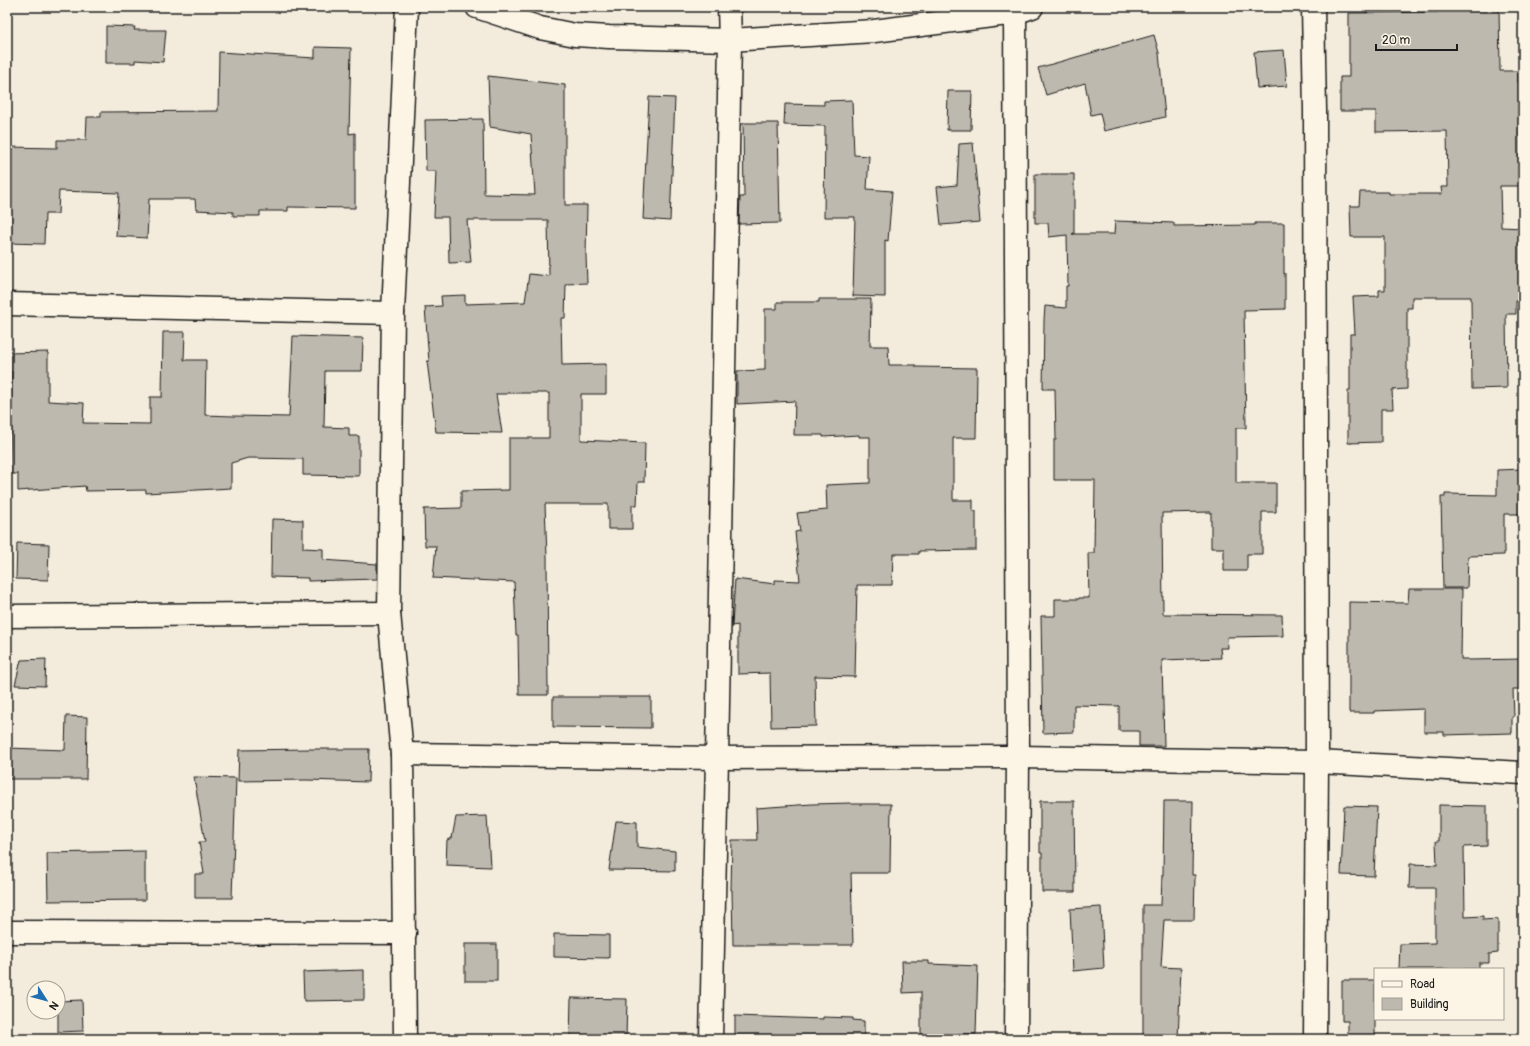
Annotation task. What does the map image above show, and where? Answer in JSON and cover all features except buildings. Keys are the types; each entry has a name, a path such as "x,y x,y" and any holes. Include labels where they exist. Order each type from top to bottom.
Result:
{"street":[{"path":"405,1039 402,754 389,613 393,313 408,7"},
{"path":"477,7 540,28 575,35 730,40 874,31 1021,9 1016,1039"},
{"path":"711,1039 730,40 729,7"},
{"path":"1313,7 1315,126 1317,762 1315,1039"},
{"path":"7,304 393,313"},
{"path":"7,616 389,613"},
{"path":"402,754 717,758 1018,757 1317,762 1523,773"},
{"path":"7,932 405,933"}]}
